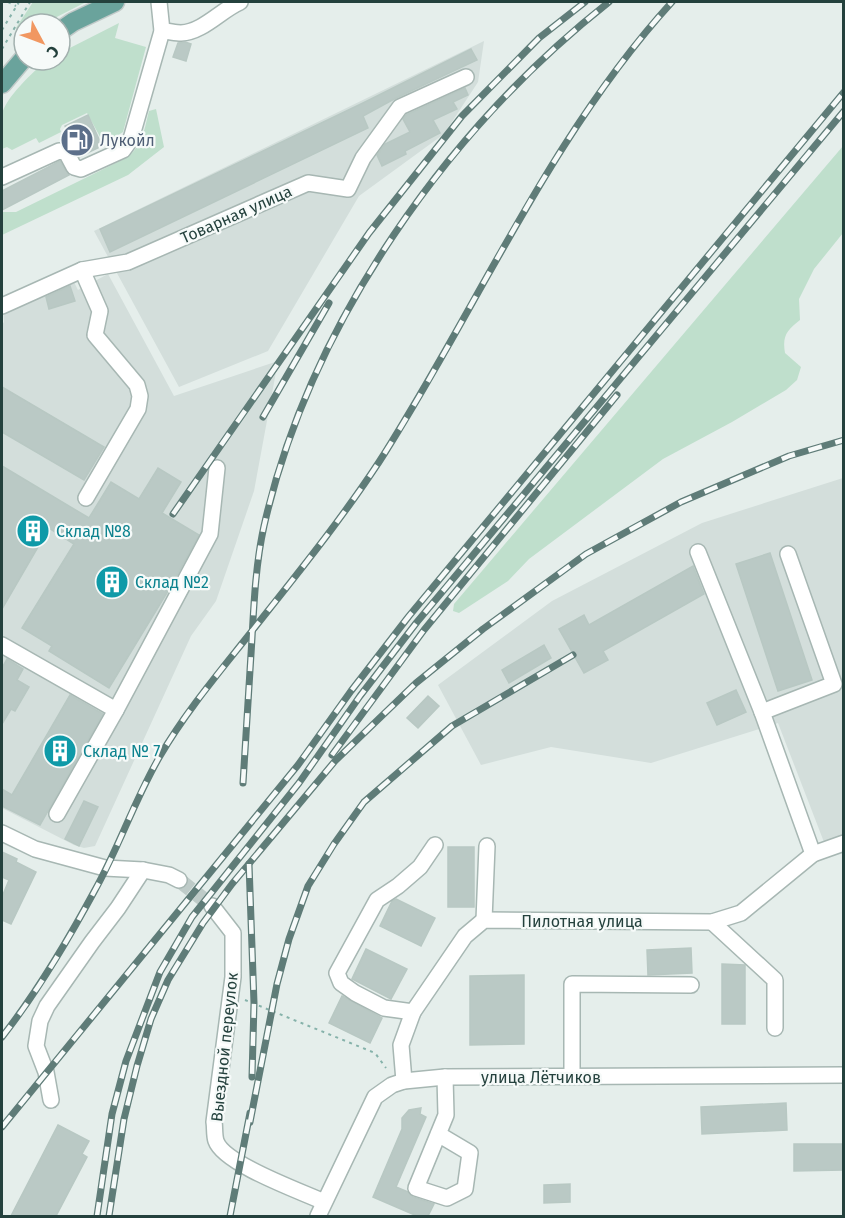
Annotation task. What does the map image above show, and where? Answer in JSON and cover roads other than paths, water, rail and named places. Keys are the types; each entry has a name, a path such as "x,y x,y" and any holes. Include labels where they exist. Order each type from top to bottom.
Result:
{"main road":[{"path":"72,23 115,2"},
{"path":"2,84 12,72"}],"street":[{"path":"2,177 58,151 66,152 74,167 81,169 123,150 131,139 162,31 159,2"},
{"path":"162,31 182,33 202,26 226,8 240,2"},
{"name":"Товарная улица","path":"2,306 82,270 128,262 308,183 348,189 363,158 400,107 466,77"},
{"path":"82,270 100,311 95,335 137,385 140,396 138,409 86,498"},
{"path":"57,814 116,710 210,534 217,468"},
{"path":"698,552 762,712 813,854"},
{"path":"762,712 834,684 788,554"},
{"path":"2,645 116,710"},
{"path":"2,833 35,849 105,868 143,870 169,875 179,880"},
{"name":"Пилотная улица","path":"484,920 712,922 741,913 813,854 843,843"},
{"path":"413,1012 384,1008 341,983 337,973 377,900 420,867 435,845"},
{"path":"404,1081 401,1045 413,1012 465,936 484,920 487,846"},
{"path":"51,1100 46,1072 36,1046 40,1021 47,1006 143,870"},
{"name":"Выездной переулок","path":"212,906 233,933 233,977 214,1122 216,1141 224,1153 242,1165 321,1209"},
{"path":"712,922 774,980 775,1028"},
{"path":"572,1076 572,984 691,985"},
{"name":"улица Лётчиков","path":"321,1209 375,1097 392,1085 404,1081 445,1077 843,1075"},
{"path":"438,1134 446,1115 445,1077"}],"tunnel":[{"path":"179,880 212,906"}],"railway":[{"path":"173,514 369,233 462,116 539,38 585,2"},
{"path":"243,783 257,568 261,540 285,450 315,376 351,304 393,236 441,170 494,109 550,53 609,2"},
{"path":"2,1037 40,984 74,928 104,874 151,772 170,740 202,694 364,485 415,404 551,167 588,109 628,54 672,2"},
{"path":"2,1127 298,765 409,616 844,92"},
{"path":"97,1216 112,1114 126,1061 160,972 192,917 299,783 360,696 417,622 844,111"},
{"path":"263,417 329,303"},
{"path":"332,755 424,630 617,395"},
{"path":"109,1216 124,1119 137,1066 151,1019 168,980 203,923 232,884 335,761 416,683 483,629 586,554 681,502 789,456 844,440"},
{"path":"250,1122 277,984 289,939 308,886 334,844 364,802 452,726 573,655"},
{"path":"249,864 254,1003 252,1077"},
{"path":"230,1216 250,1113"}],"place":[{"name":"Лукойл","path":"77,140"},
{"name":"Склад №8","path":"33,531"},
{"name":"Склад №2","path":"112,582"},
{"name":"Склад № 7","path":"60,751"}]}
